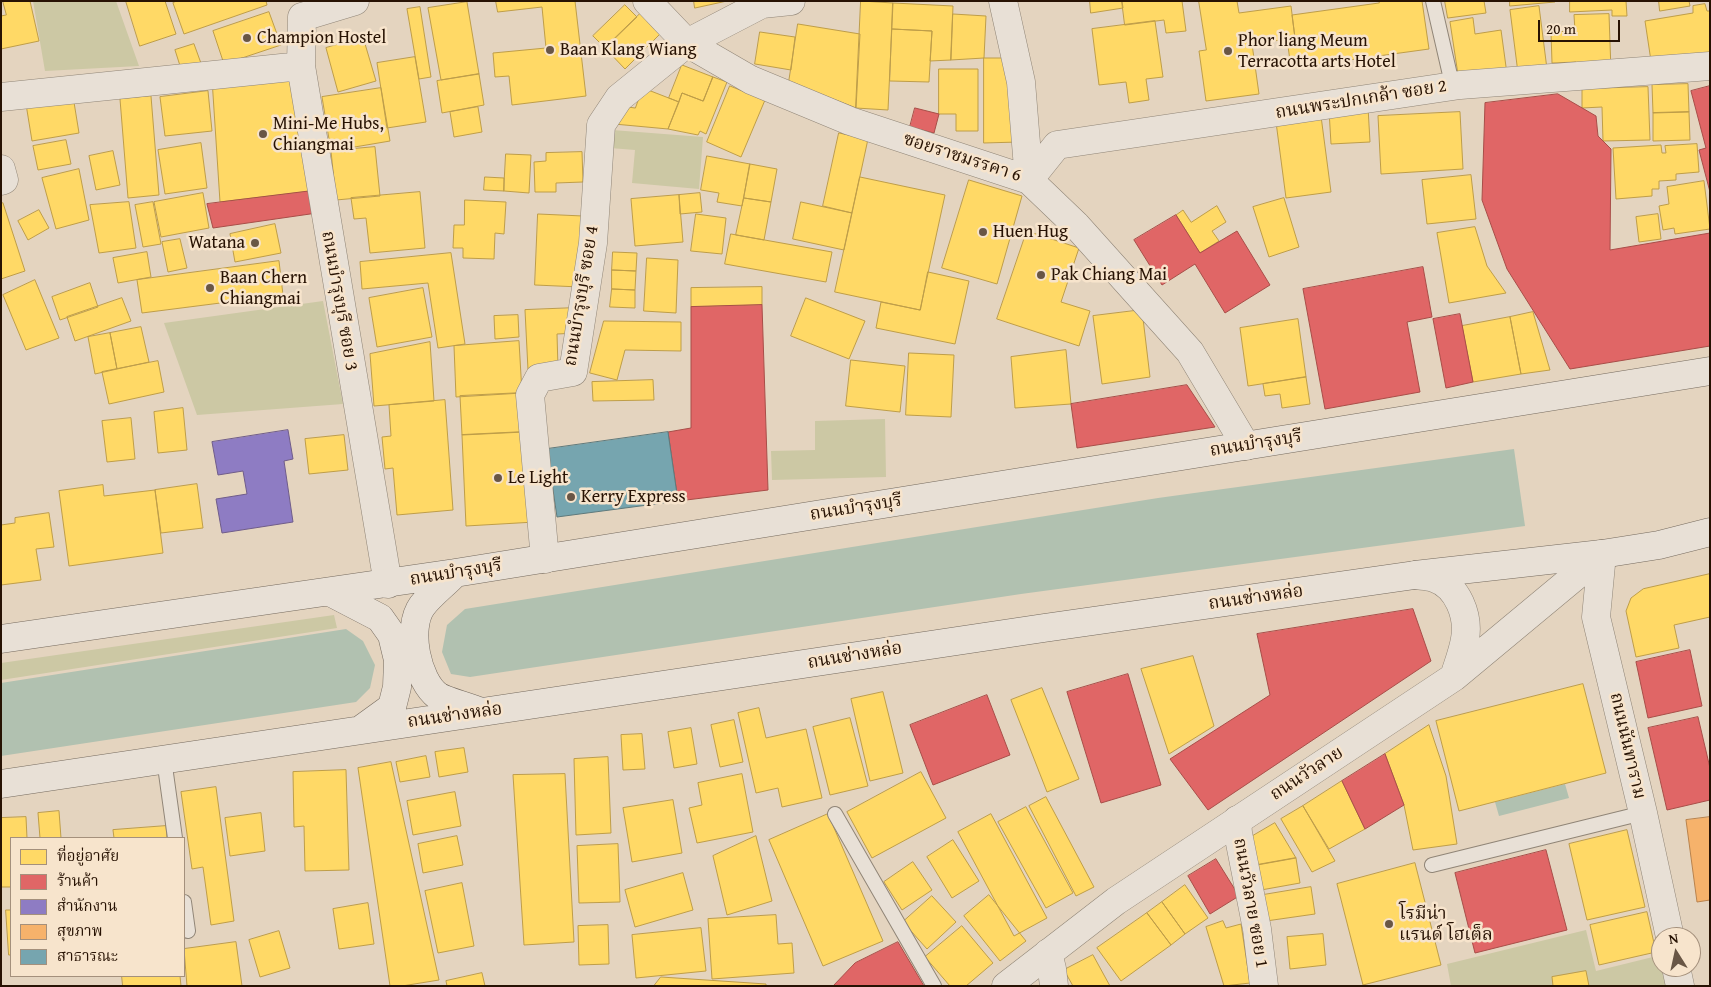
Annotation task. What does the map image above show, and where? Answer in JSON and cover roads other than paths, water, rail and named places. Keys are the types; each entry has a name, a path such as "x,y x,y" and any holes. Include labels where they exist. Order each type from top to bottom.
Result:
{"street":[{"path":"298,9 355,1"},
{"name":"ซอยราชมรรคา 6","path":"647,1 687,43 751,80 850,121 1029,180 1076,225 1190,352 1246,446"},
{"path":"687,43 762,4 791,1"},
{"path":"1003,1 1021,82 1029,180"},
{"name":"ถนนบำรุงบุรี ซอย 3","path":"298,9 301,66 388,584"},
{"name":"ถนนบำรุงบุรี ซอย 4","path":"545,559 530,395 539,378 573,372 592,243 601,125 619,98 687,43"},
{"path":"1,98 301,66"},
{"name":"ถนนพระปกเกล้า ซอย 2","path":"1029,180 1057,145 1460,85 1710,66"},
{"path":"1,169 4,180 1,181"},
{"name":"ถนนบำรุงบุรี","path":"1,639 388,584 1710,371"},
{"name":"ถนนช่างหล่อ","path":"1,784 1044,628 1415,575 1602,554 1659,545 1710,532"},
{"name":"ถนนวัวลาย","path":"1006,986 1116,901 1454,676 1602,554"},
{"name":"ถนนนันทาราม","path":"1602,554 1596,616 1668,927"},
{"path":"455,573 421,607 415,626 416,657 424,678 438,696 482,712"},
{"path":"1415,575 1434,578 1448,587 1457,596 1465,616 1466,639 1454,676"},
{"path":"330,592 380,618 392,635 398,660 397,687 392,706 361,729"},
{"name":"ถนนวัวลาย ซอย 1","path":"1237,820 1257,929 1264,986"},
{"path":"1048,953 1054,986"}],"lane":[{"path":"1433,1 1450,75 1460,85"},
{"path":"164,759 175,837"},
{"path":"1432,865 1643,813"},
{"path":"835,814 934,986"},
{"path":"185,909 188,931"}],"place":[{"name":"Champion Hostel","path":"247,38"},
{"name":"Baan Klang Wiang","path":"550,50"},
{"name":"Phor liang Meum Terracotta arts Hotel","path":"1228,51"},
{"name":"Mini-Me Hubs, Chiangmai","path":"263,134"},
{"name":"Huen Hug","path":"983,232"},
{"name":"Watana","path":"255,243"},
{"name":"Pak Chiang Mai","path":"1041,275"},
{"name":"Baan Chern Chiangmai","path":"210,288"},
{"name":"Le Light","path":"498,478"},
{"name":"Kerry Express","path":"571,497"},
{"name":"โรมีน่า แรนด์ โฮเต็ล","path":"1389,924"}]}
